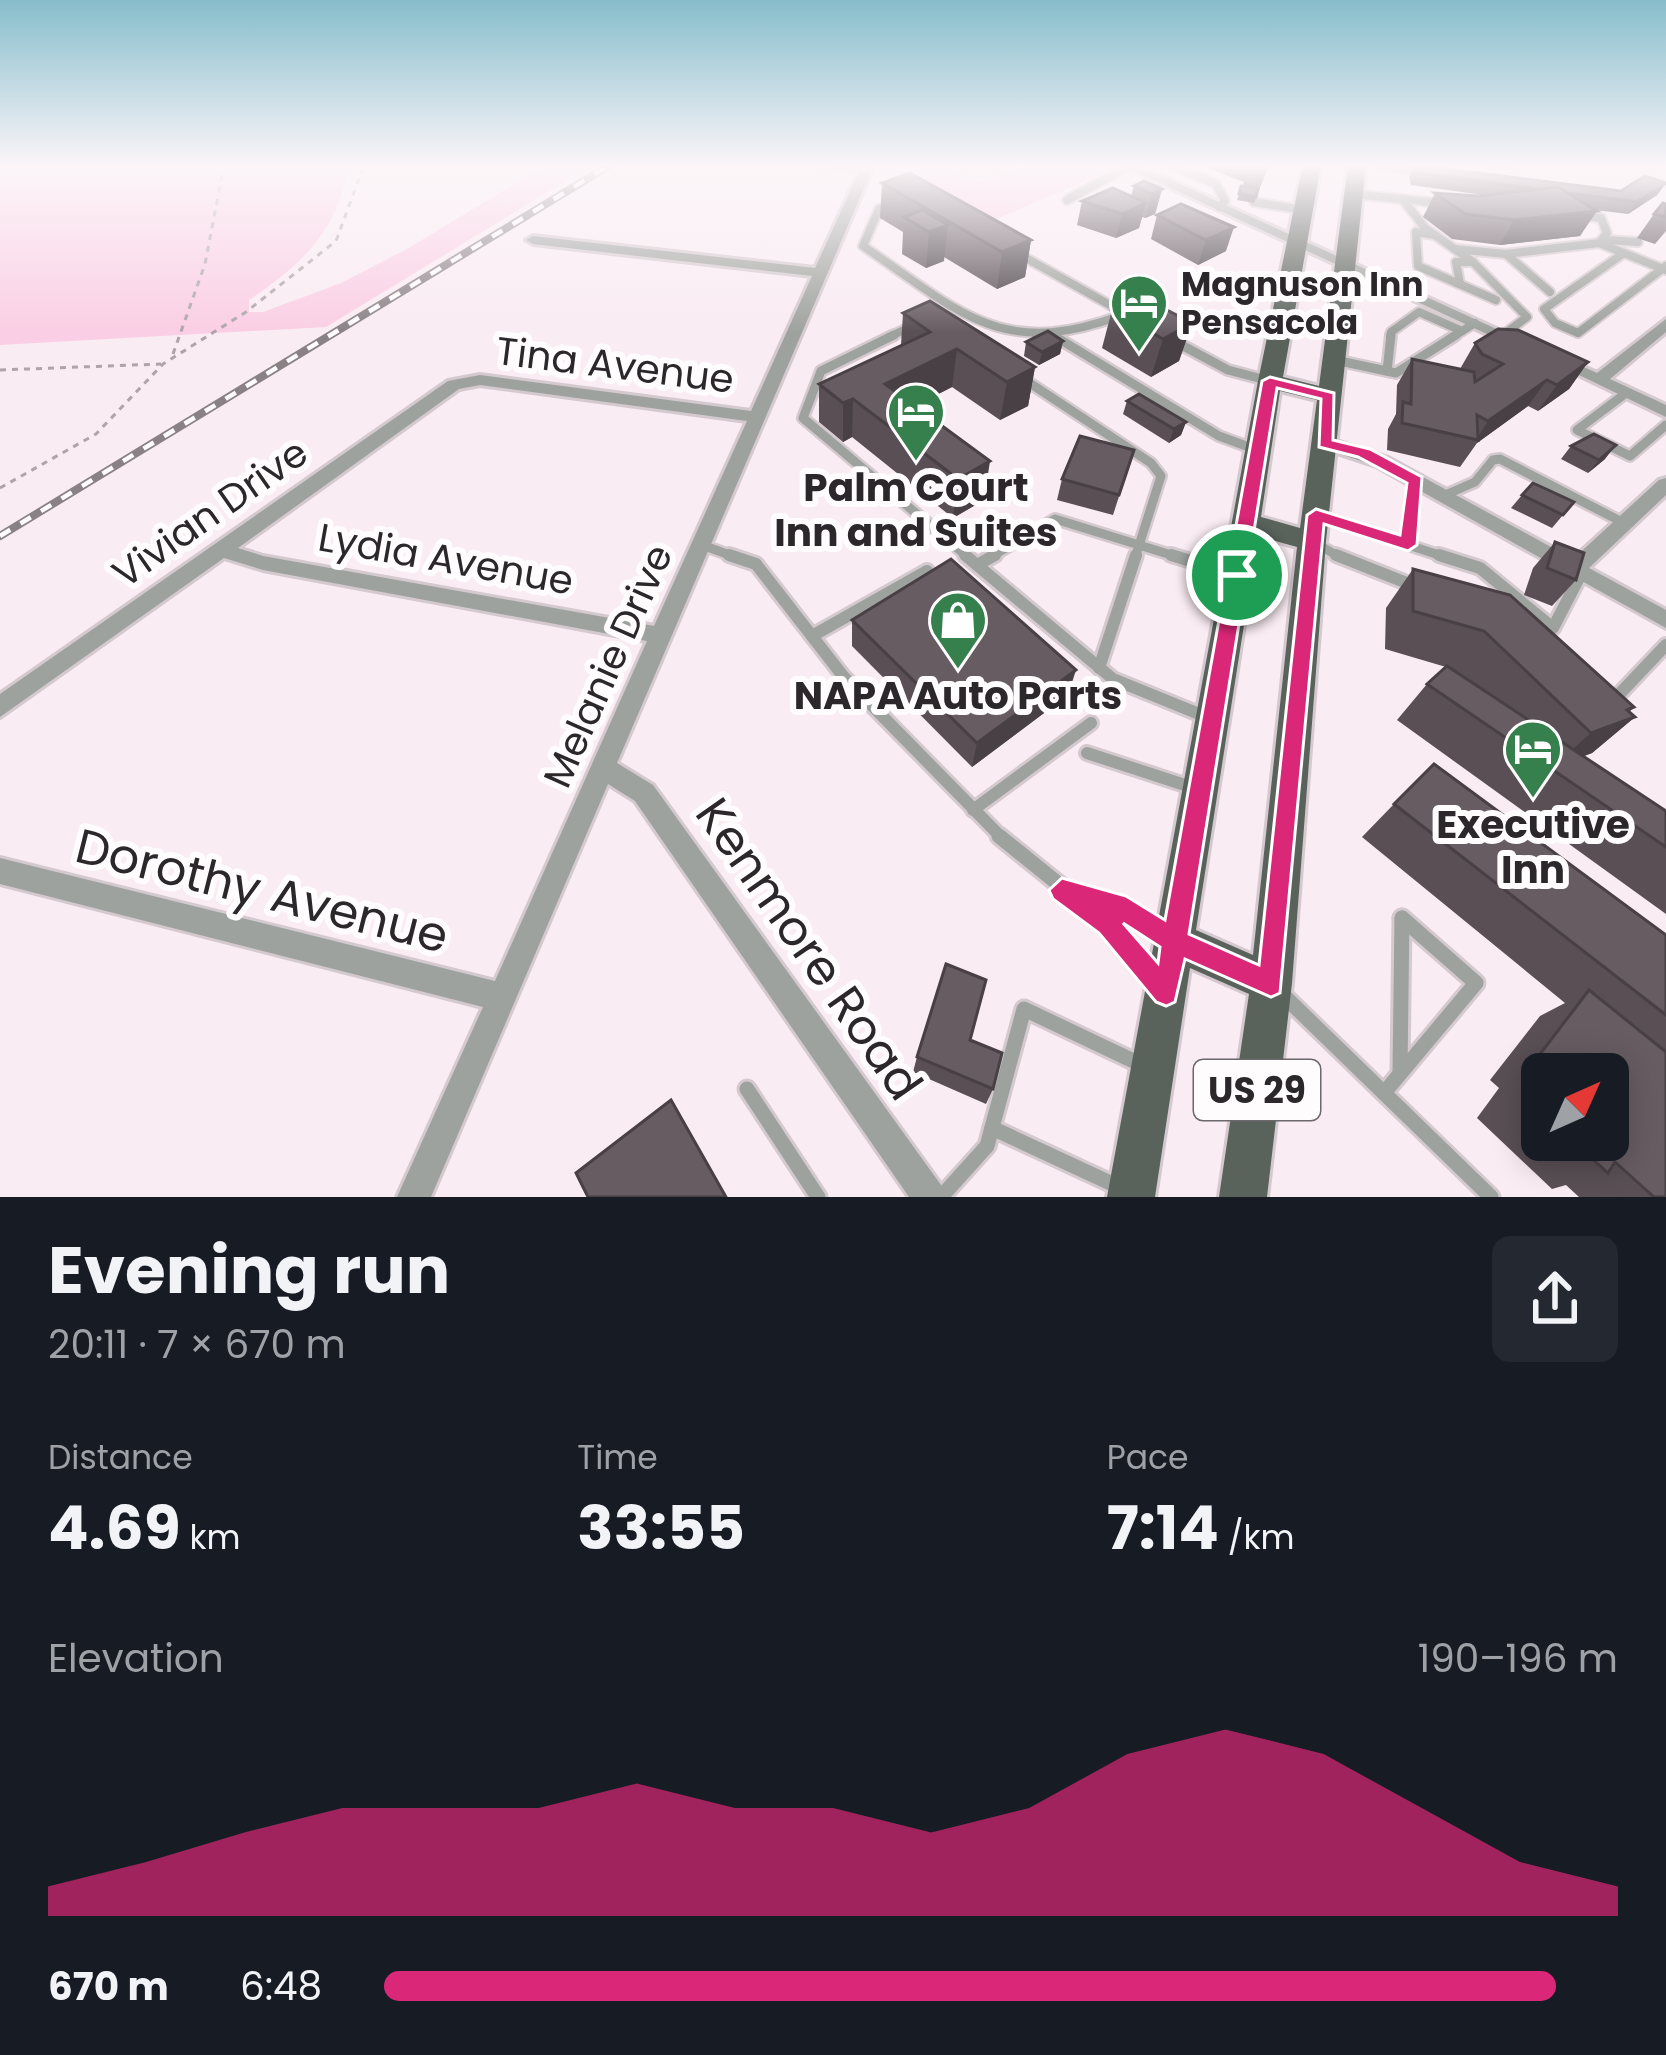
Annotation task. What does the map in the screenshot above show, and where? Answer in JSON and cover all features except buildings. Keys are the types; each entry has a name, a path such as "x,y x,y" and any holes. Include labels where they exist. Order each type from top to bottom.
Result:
{"main road":[{"name":"US 29","path":"1131,1195 1270,381 1302,221"},
{"name":"US 29","path":"1243,1197 1271,983 1314,528 1351,221"},
{"path":"1270,381 1329,396"},
{"path":"1246,523 1314,528"},
{"path":"1174,941 1271,983"}],"street":[{"name":"Melanie Drive","path":"414,1197 844,221"},
{"path":"1257,221 1469,327 1503,335 1666,412"},
{"path":"533,240 821,273"},
{"path":"1599,380 1666,324"},
{"name":"Tina Avenue","path":"464,382 758,417"},
{"name":"Vivian Drive","path":"0,707 425,404 464,382"},
{"path":"1325,443 1364,453 1666,620"},
{"path":"1579,570 1666,484"},
{"name":"Lydia Avenue","path":"220,550 263,563 661,635"},
{"name":"Kenmore Road","path":"602,767 644,793 929,1197"},
{"name":"Dorothy Avenue","path":"0,872 502,997"}],"lane":[{"path":"875,221 863,246 998,333 1056,338 1080,334 1124,314"},
{"path":"1419,221 1473,262 1527,316 1503,335"},
{"path":"1600,241 1607,233 1602,221"},
{"path":"1435,235 1416,232 1418,266 1496,300"},
{"path":"1455,249 1506,254 1600,241 1638,242"},
{"path":"1600,241 1665,268"},
{"path":"1010,250 1144,325"},
{"path":"1624,253 1544,309 1555,323 1578,333 1665,268"},
{"path":"1506,254 1550,292"},
{"path":"1460,284 1456,262 1473,262"},
{"path":"1387,371 1390,332 1419,312 1469,327"},
{"path":"930,317 820,371 802,418 1113,679 1212,719"},
{"path":"1335,360 1396,373 1469,327"},
{"path":"1165,336 1228,370 1270,381"},
{"path":"1056,338 1219,436 1258,450"},
{"path":"1004,366 1150,463 1161,476 1100,668"},
{"path":"1626,394 1577,430 1630,456 1666,425"},
{"path":"1443,496 1475,482 1493,460 1500,459 1624,523"},
{"path":"1408,545 1416,481"},
{"path":"977,565 1055,519 1237,575"},
{"path":"1314,528 1408,545 1480,568 1553,628 1579,570"},
{"path":"1314,528 1354,565 1439,594"},
{"path":"702,545 756,564 842,676 973,811 1108,924 1166,993"},
{"path":"812,636 927,571"},
{"path":"1595,720 1666,645"},
{"path":"973,811 1091,723"},
{"path":"1087,753 1200,790"},
{"path":"1062,890 1117,904 1174,941"},
{"path":"1384,1094 1476,983 1402,918 1400,1074"},
{"path":"1271,983 1491,1197"},
{"path":"941,1197 987,1146 1024,1009 1153,1070"},
{"path":"747,1089 818,1197"},
{"path":"992,1128 1131,1195"}],"path":[{"path":"172,357 205,264 213,221"},
{"path":"0,488 96,434 163,364 246,312 336,242 346,221"},
{"path":"0,370 163,364"}],"shaded area":[{"path":"0,221 330,221 301,259 249,300 249,312 263,312 341,283 454,221 500,221 326,327 0,345"}],"railway":[{"path":"0,536 518,221"}],"place":[{"name":"Magnuson Inn Pensacola","path":"1139,354"},
{"name":"Palm Court Inn and Suites","path":"916,463"},
{"name":"NAPA Auto Parts","path":"958,671"},
{"name":"Executive Inn","path":"1533,800"}],"route":[{"path":"1237,575 1174,941 1117,904 1062,890 1108,924 1166,993 1174,941 1271,983 1316,515 1408,545 1416,481 1364,453 1325,443 1329,396 1270,381 1237,575"}]}
